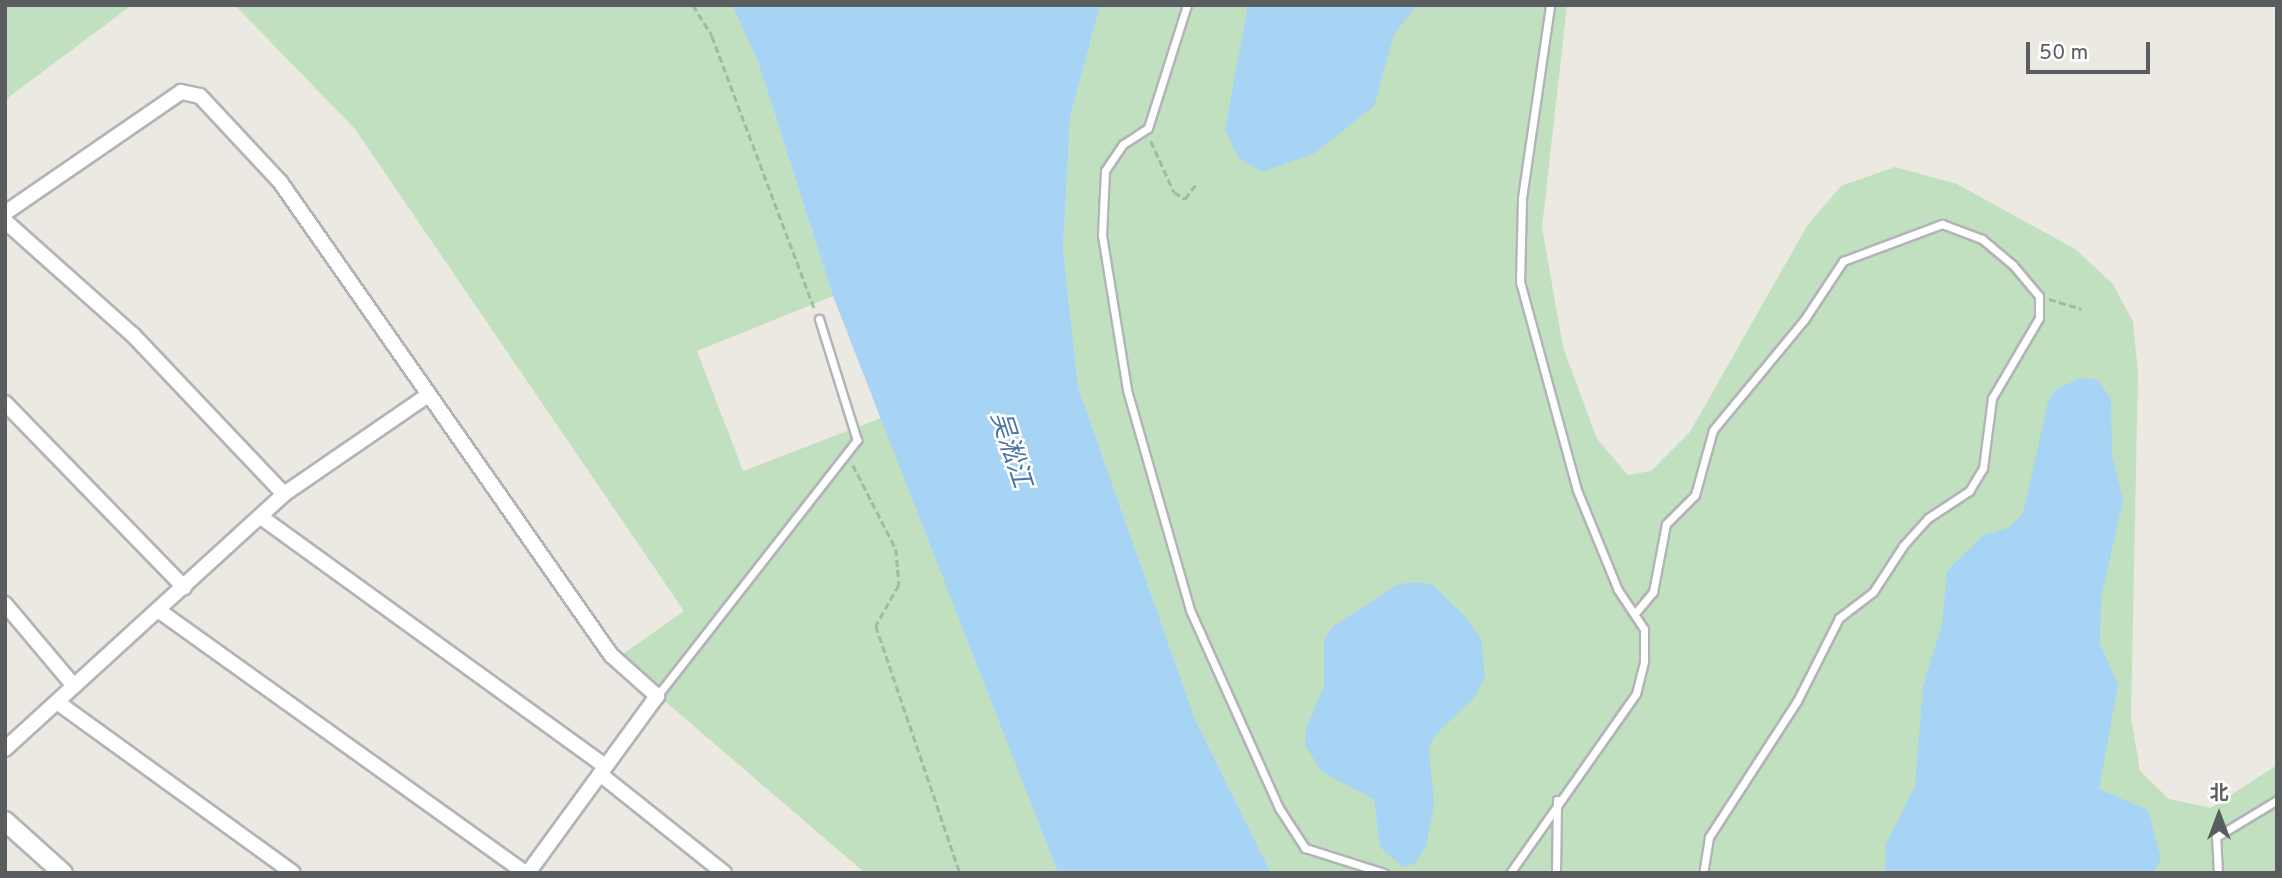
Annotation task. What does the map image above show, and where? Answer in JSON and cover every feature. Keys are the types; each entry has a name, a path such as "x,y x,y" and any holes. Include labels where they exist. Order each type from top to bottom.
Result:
{"street":[{"path":"5,213 181,92 191,92 281,183 611,656 657,696 526,873 158,610"},
{"path":"5,221 133,335 284,494"},
{"path":"5,749 284,494 428,395"},
{"path":"5,403 184,587"},
{"path":"261,517 602,770 724,873"},
{"path":"5,604 74,686"},
{"path":"57,702 293,873"},
{"path":"5,821 63,873"}],"lane":[{"path":"1187,5 1148,128 1123,144 1105,171 1102,235 1127,390 1190,610 1279,808 1305,848 1384,873"},
{"path":"1510,873 1556,799 1636,694 1644,661 1637,611 1618,590 1577,490 1520,282 1521,198 1550,5"},
{"path":"1637,611 1653,592 1666,524 1695,495 1713,430 1804,320 1843,261 1942,224 1982,239 2039,296 2033,336 1992,398 1983,468 1969,491 1928,518 1903,546 1873,592 1839,618 1797,701 1709,837 1703,873"},
{"path":"657,696 849,456 858,432 819,318"},
{"path":"1556,799 1556,873"},
{"path":"2218,873 2216,837 2277,800"}],"path":[{"path":"693,5 716,48 819,318"},
{"path":"1148,128 1174,192 1185,199 1196,184"},
{"path":"2039,296 2082,309"},
{"path":"849,456 896,549 899,585 876,626 960,873"}],"green space":[{"path":"5,5 132,5 5,100"},
{"path":"235,5 732,5 758,62 833,296 697,351 743,471 881,418 1058,873 865,873 616,659 684,611 355,129"},
{"path":"1100,5 1567,5 1542,227 1563,347 1597,439 1628,475 1651,471 1690,432 1807,226 1841,186 1895,167 1957,184 2075,249 2113,284 2133,322 2138,372 2131,717 2140,771 2169,799 2211,808 2277,765 2277,873 1271,873 1195,719 1078,387 1063,249 1070,118"}],"water":[{"name":"吴淞江","path":"732,5 1100,5 1070,118 1063,249 1078,387 1195,719 1271,873 1058,873 833,296 758,62"},
{"path":"1248,5 1417,5 1394,34 1374,106 1315,153 1262,172 1238,157 1225,130"},
{"path":"2080,378 2098,380 2111,399 2112,456 2123,500 2101,599 2100,644 2118,685 2099,789 2148,810 2161,859 2153,873 1885,873 1886,844 1915,786 1923,687 1942,624 1947,571 1984,535 2008,528 2023,514 2048,402 2055,390"},
{"path":"1416,582 1433,585 1467,618 1481,639 1485,677 1474,698 1435,735 1429,749 1434,805 1426,846 1415,863 1403,867 1380,847 1374,799 1322,772 1305,745 1306,728 1324,686 1324,640 1332,627 1399,584"}]}
